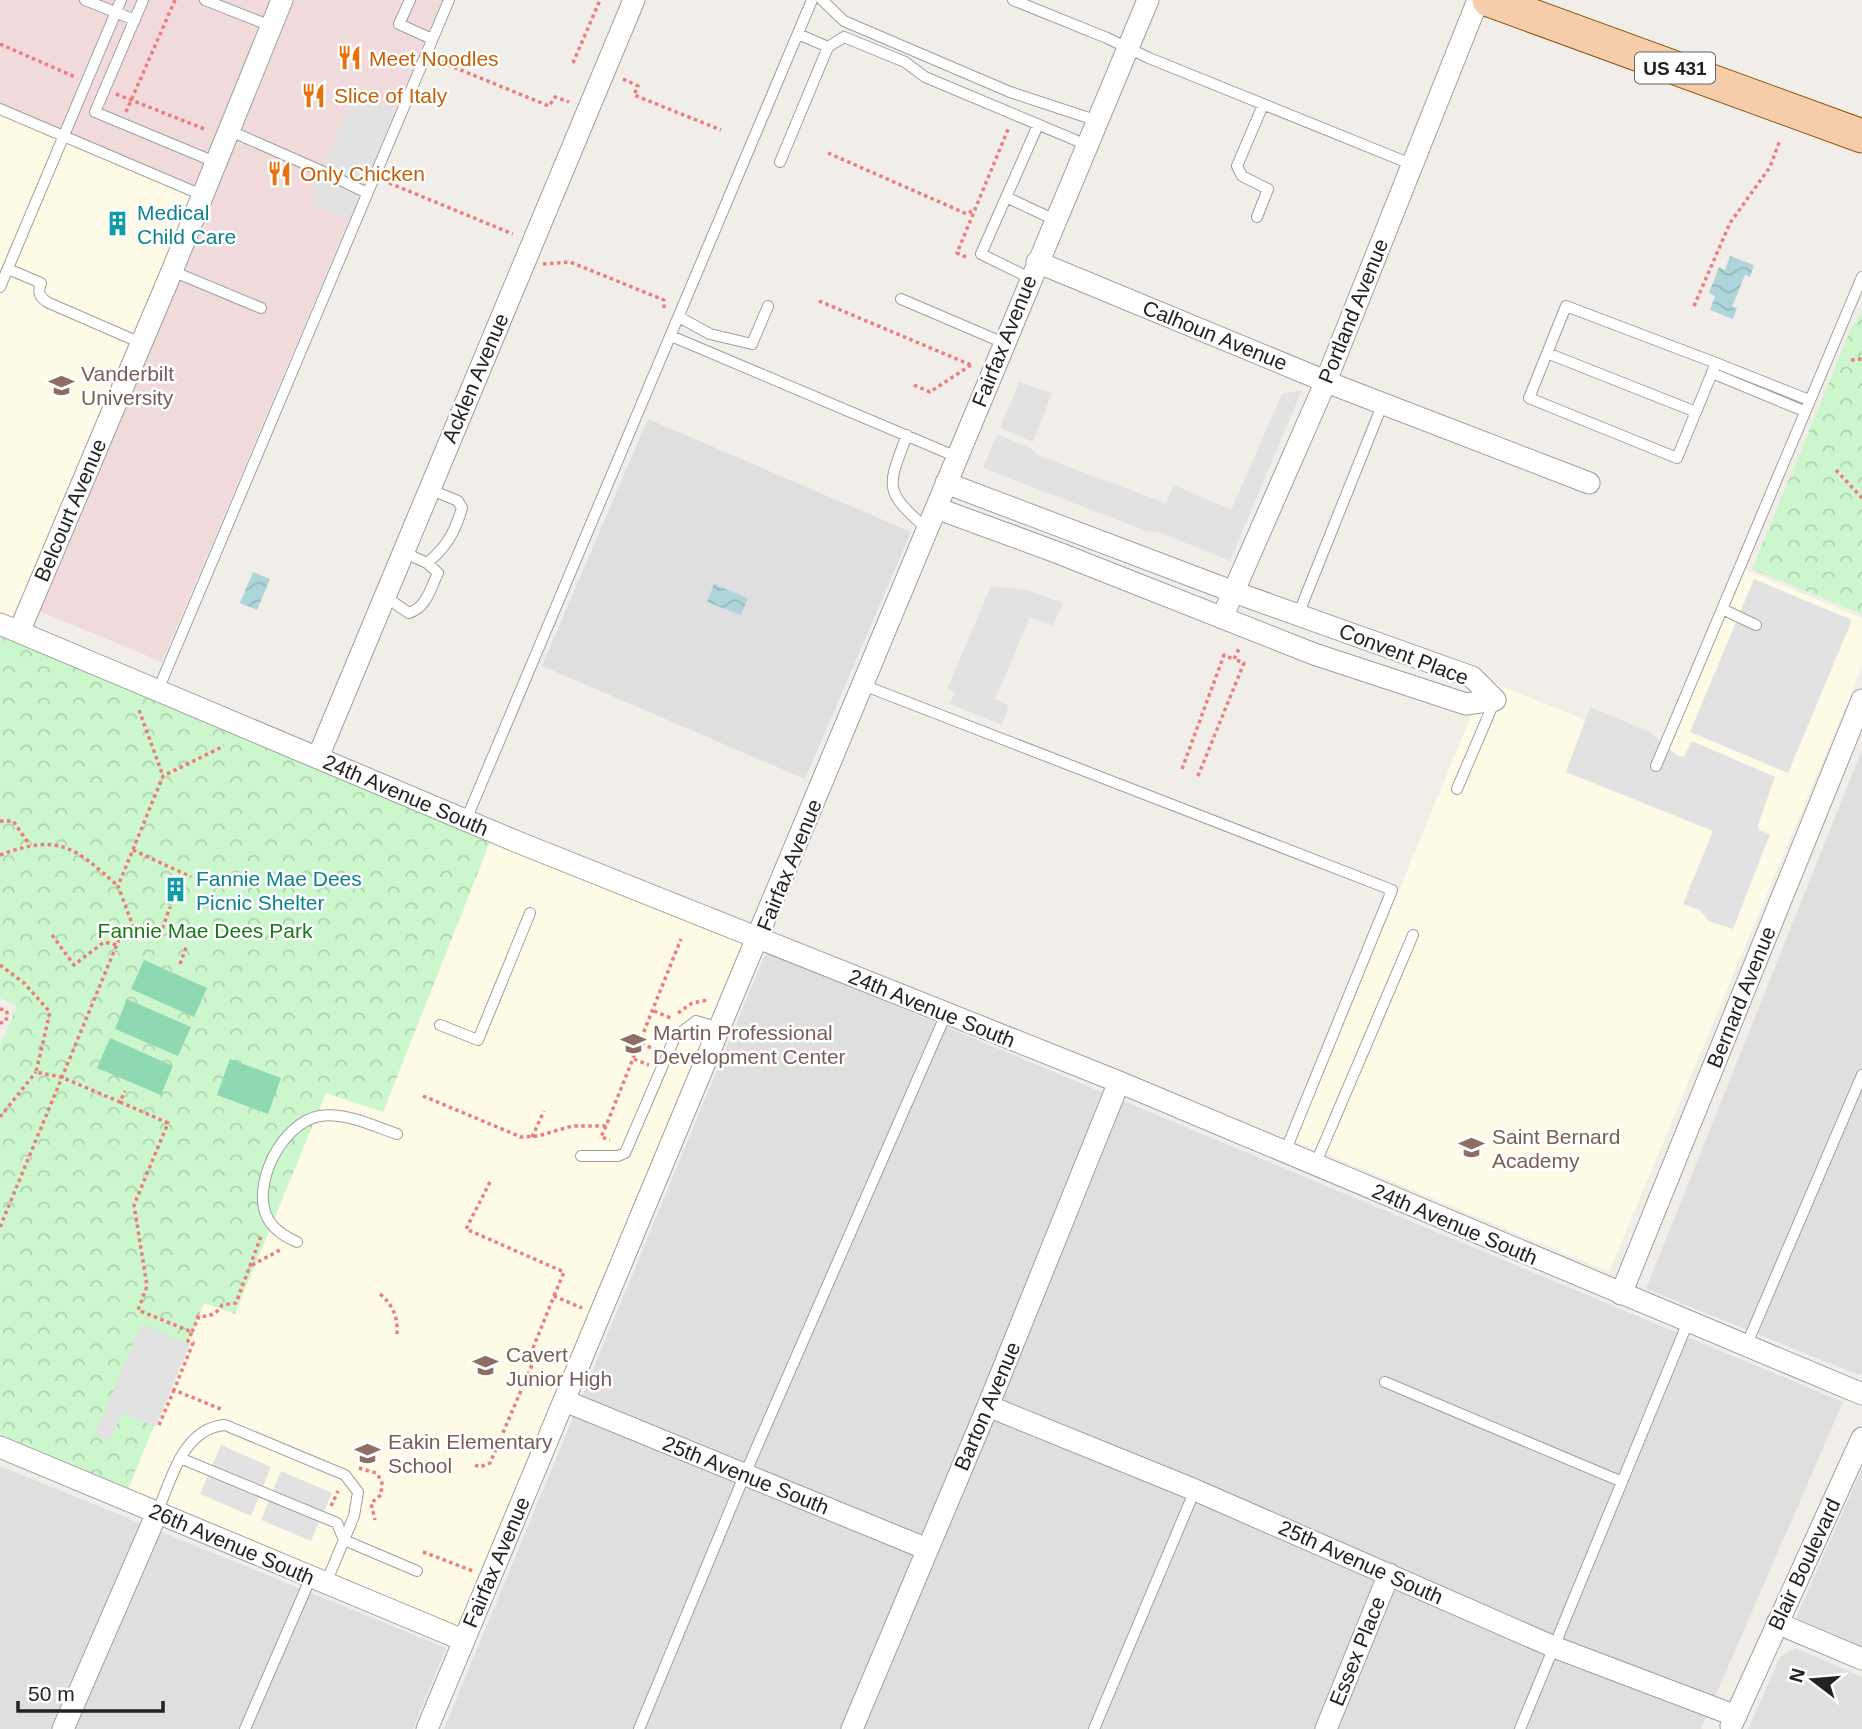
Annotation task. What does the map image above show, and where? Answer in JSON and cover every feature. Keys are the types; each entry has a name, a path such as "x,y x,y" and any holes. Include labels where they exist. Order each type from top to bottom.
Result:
{"main road":[{"name":"US 431","path":"1489,0 1862,136"}],"street":[{"name":"Belcourt Avenue","path":"9,628 141,343 282,0"},
{"name":"Acklen Avenue","path":"318,757 634,0"},
{"name":"Fairfax Avenue","path":"427,1729 1148,0"},
{"name":"Portland Avenue","path":"1222,618 1326,381 1478,0"},
{"name":"Calhoun Avenue","path":"1034,270 1589,483"},
{"name":"Convent Place","path":"946,483 1234,593 1472,677 1495,700"},
{"name":"Convent Place","path":"936,509 1056,552 1314,653 1466,704 1495,700"},
{"name":"24th Avenue South","path":"9,628 466,820 1119,1083 1862,1394"},
{"name":"Bernard Avenue","path":"1621,1294 1862,700"},
{"name":"Barton Avenue","path":"852,1729 988,1406 1119,1083"},
{"name":"25th Avenue South","path":"565,1401 927,1549"},
{"name":"25th Avenue South","path":"988,1406 1195,1490 1553,1647 1733,1722"},
{"name":"Blair Boulevard","path":"1733,1722 1862,1438"},
{"name":"26th Avenue South","path":"0,1447 463,1640"},
{"path":"63,1729 157,1513"},
{"name":"Essex Place","path":"1326,1729 1389,1574"},
{"path":"1777,1623 1862,1659"}],"lane":[{"path":"85,0 135,20"},
{"path":"0,287 121,0"},
{"path":"143,0 95,112 215,162"},
{"path":"205,0 271,26"},
{"path":"410,0 399,24 432,39"},
{"path":"158,690 449,0"},
{"path":"466,820 812,0"},
{"path":"821,0 844,20 856,26 1010,92 1098,121"},
{"path":"1013,0 1411,164"},
{"path":"798,34 828,47"},
{"path":"780,162 828,47 844,37 905,62 925,77 1087,145"},
{"path":"1257,217 1268,189 1242,176 1237,166 1263,104"},
{"path":"0,109 202,195"},
{"path":"1034,270 981,254 1038,125"},
{"path":"228,130 367,193"},
{"path":"1006,197 1055,219"},
{"path":"8,269 41,283 38,289 40,295 49,303 141,343"},
{"path":"172,271 261,309"},
{"path":"1656,766 1862,277"},
{"path":"901,299 1004,343"},
{"path":"678,317 710,334 752,344 768,306"},
{"path":"1714,368 1677,458 1528,398 1566,306 1714,368 1804,411"},
{"path":"671,336 957,457"},
{"path":"1547,353 1696,412"},
{"path":"1714,368 1809,400"},
{"path":"1298,615 1383,404"},
{"path":"907,435 891,478 892,490 905,510 927,529"},
{"path":"427,564 444,550 457,526 462,508 458,501 429,489"},
{"path":"384,596 409,613 422,608 438,573 427,564 402,552"},
{"path":"1722,609 1756,625"},
{"path":"863,685 1392,890 1285,1152"},
{"path":"1457,789 1495,700"},
{"path":"440,1025 478,1040 530,913"},
{"path":"1315,1165 1413,935"},
{"path":"639,1729 745,1474 946,1014"},
{"path":"581,1156 618,1156 625,1153 675,1037 696,1021 721,1028"},
{"path":"1746,1346 1862,1075"},
{"path":"297,1242 279,1233 266,1214 264,1189 272,1161 287,1135 321,1115 348,1117 397,1134"},
{"path":"1520,1729 1620,1481 1688,1322"},
{"path":"1385,1382 1620,1481"},
{"path":"157,1513 180,1458 198,1435 214,1426 225,1425 348,1476 358,1492 354,1516 344,1540 319,1580 245,1729"},
{"path":"180,1458 337,1524 344,1540 417,1572"},
{"path":"1094,1729 1195,1490"}],"path":[{"path":"121,123 175,0"},
{"path":"573,63 600,0"},
{"path":"597,7 607,11"},
{"path":"0,44 87,82"},
{"path":"441,62 549,106 555,97 569,102"},
{"path":"620,77 638,86 634,95 721,130"},
{"path":"104,89 207,130"},
{"path":"1694,306 1730,223 1770,167 1780,140"},
{"path":"828,153 967,214 975,209"},
{"path":"389,183 513,234"},
{"path":"541,265 570,262 664,300 664,316"},
{"path":"819,301 971,365 930,392 914,385"},
{"path":"1851,360 1862,359"},
{"path":"1836,470 1862,498"},
{"path":"1234,659 1239,649"},
{"path":"1182,769 1224,655 1244,663 1198,776"},
{"path":"138,710 163,776"},
{"path":"118,886 163,776 224,746"},
{"path":"0,821 13,821 29,844"},
{"path":"0,855 29,844 62,846 88,860 118,886 133,926 120,937 0,1227"},
{"path":"132,850 191,877"},
{"path":"160,935 170,907"},
{"path":"52,935 74,965 104,942 117,945"},
{"path":"423,1096 514,1135 532,1137 572,1126 606,1126 681,939"},
{"path":"180,964 187,946"},
{"path":"0,965 24,983 50,1012 36,1072 0,1117"},
{"path":"0,1009 6,1010 8,1015 5,1022 0,1023"},
{"path":"654,1011 673,1019"},
{"path":"641,1044 656,1049"},
{"path":"634,1059 650,1065"},
{"path":"36,1072 61,1077 168,1123 134,1205 147,1286 138,1310 192,1332"},
{"path":"120,1102 125,1091"},
{"path":"532,1137 544,1111"},
{"path":"475,1465 490,1463 532,1365 531,1353 564,1272 466,1229 490,1182"},
{"path":"159,1425 193,1343 188,1341 199,1316 207,1317 218,1312 222,1305 236,1303 262,1234"},
{"path":"250,1267 280,1250"},
{"path":"380,1294 392,1306 397,1334"},
{"path":"554,1296 582,1308"},
{"path":"174,1390 225,1411"},
{"path":"350,1464 376,1473 382,1482 383,1490 379,1497 370,1503 375,1520"},
{"path":"424,1552 472,1571"}],"shaded area":[{"path":"0,0 442,0 162,662 0,595"},
{"path":"355,94 395,110 350,220 309,203"},
{"name":"Vanderbilt University","path":"0,114 202,195 19,632 0,624"},
{"path":"1019,382 1052,393 1033,442 1000,428"},
{"path":"1302,390 1230,561 983,468 997,434 1031,448 1037,455 1166,503 1174,485 1231,510 1282,394"},
{"path":"648,419 911,532 805,779 542,666"},
{"path":"1739,567 1862,618 1862,667 1609,1272 1295,1141 1486,680 1662,751"},
{"path":"1754,579 1852,620 1788,773 1690,732"},
{"path":"991,586 1026,590 1063,603 1053,626 1030,617 995,699 1009,705 1002,725 950,704 955,692 947,689"},
{"path":"1590,707 1648,731 1677,755 1684,757 1692,741 1775,777 1758,825 1759,830 1770,834 1733,929 1709,921 1700,910 1683,904 1713,831 1566,772"},
{"path":"1862,750 1862,1373 1859,1375 1646,1289"},
{"path":"356,773 759,937 463,1640 73,1478"},
{"path":"769,953 1843,1402 1701,1729 444,1729 764,957"},
{"path":"141,1324 190,1344 156,1427 122,1413 109,1441 95,1435"},
{"path":"221,1445 271,1467 251,1516 200,1494"},
{"path":"0,1466 446,1648 413,1729 0,1729"},
{"path":"1862,1469 1862,1647 1796,1618"},
{"path":"281,1471 332,1493 311,1541 261,1520"},
{"path":"1795,1648 1862,1677 1862,1729 1748,1729 1780,1657"}],"green space":[{"path":"1862,311 1862,614 1752,569 1851,329"},
{"name":"Fannie Mae Dees Park","path":"0,623 494,832 383,1112 326,1093 235,1314 204,1303 124,1499 0,1447 0,1047 17,1006 0,998"},
{"path":"144,960 207,988 194,1017 131,989"},
{"path":"127,999 191,1027 178,1056 115,1029"},
{"path":"110,1038 173,1066 161,1095 97,1068"},
{"path":"230,1059 281,1078 268,1114 217,1095"}],"water":[{"path":"1730,256 1754,265 1750,277 1745,275 1732,307 1737,308 1733,319 1710,310 1715,296 1709,293 1719,267 1725,270"},
{"path":"253,572 270,579 257,610 240,603"},
{"path":"714,584 748,598 741,615 707,602"}],"place":[{"name":"Meet Noodles","path":"349,58"},
{"name":"Slice of Italy","path":"314,95"},
{"name":"Only Chicken","path":"280,173"},
{"name":"Medical Child Care","path":"117,224"},
{"name":"Vanderbilt University","path":"61,385"},
{"name":"Fannie Mae Dees Picnic Shelter","path":"176,890"},
{"name":"Martin Professional Development Center","path":"633,1044"},
{"name":"Saint Bernard Academy","path":"1472,1148"},
{"name":"Cavert Junior High","path":"486,1366"},
{"name":"Eakin Elementary School","path":"368,1453"}]}
